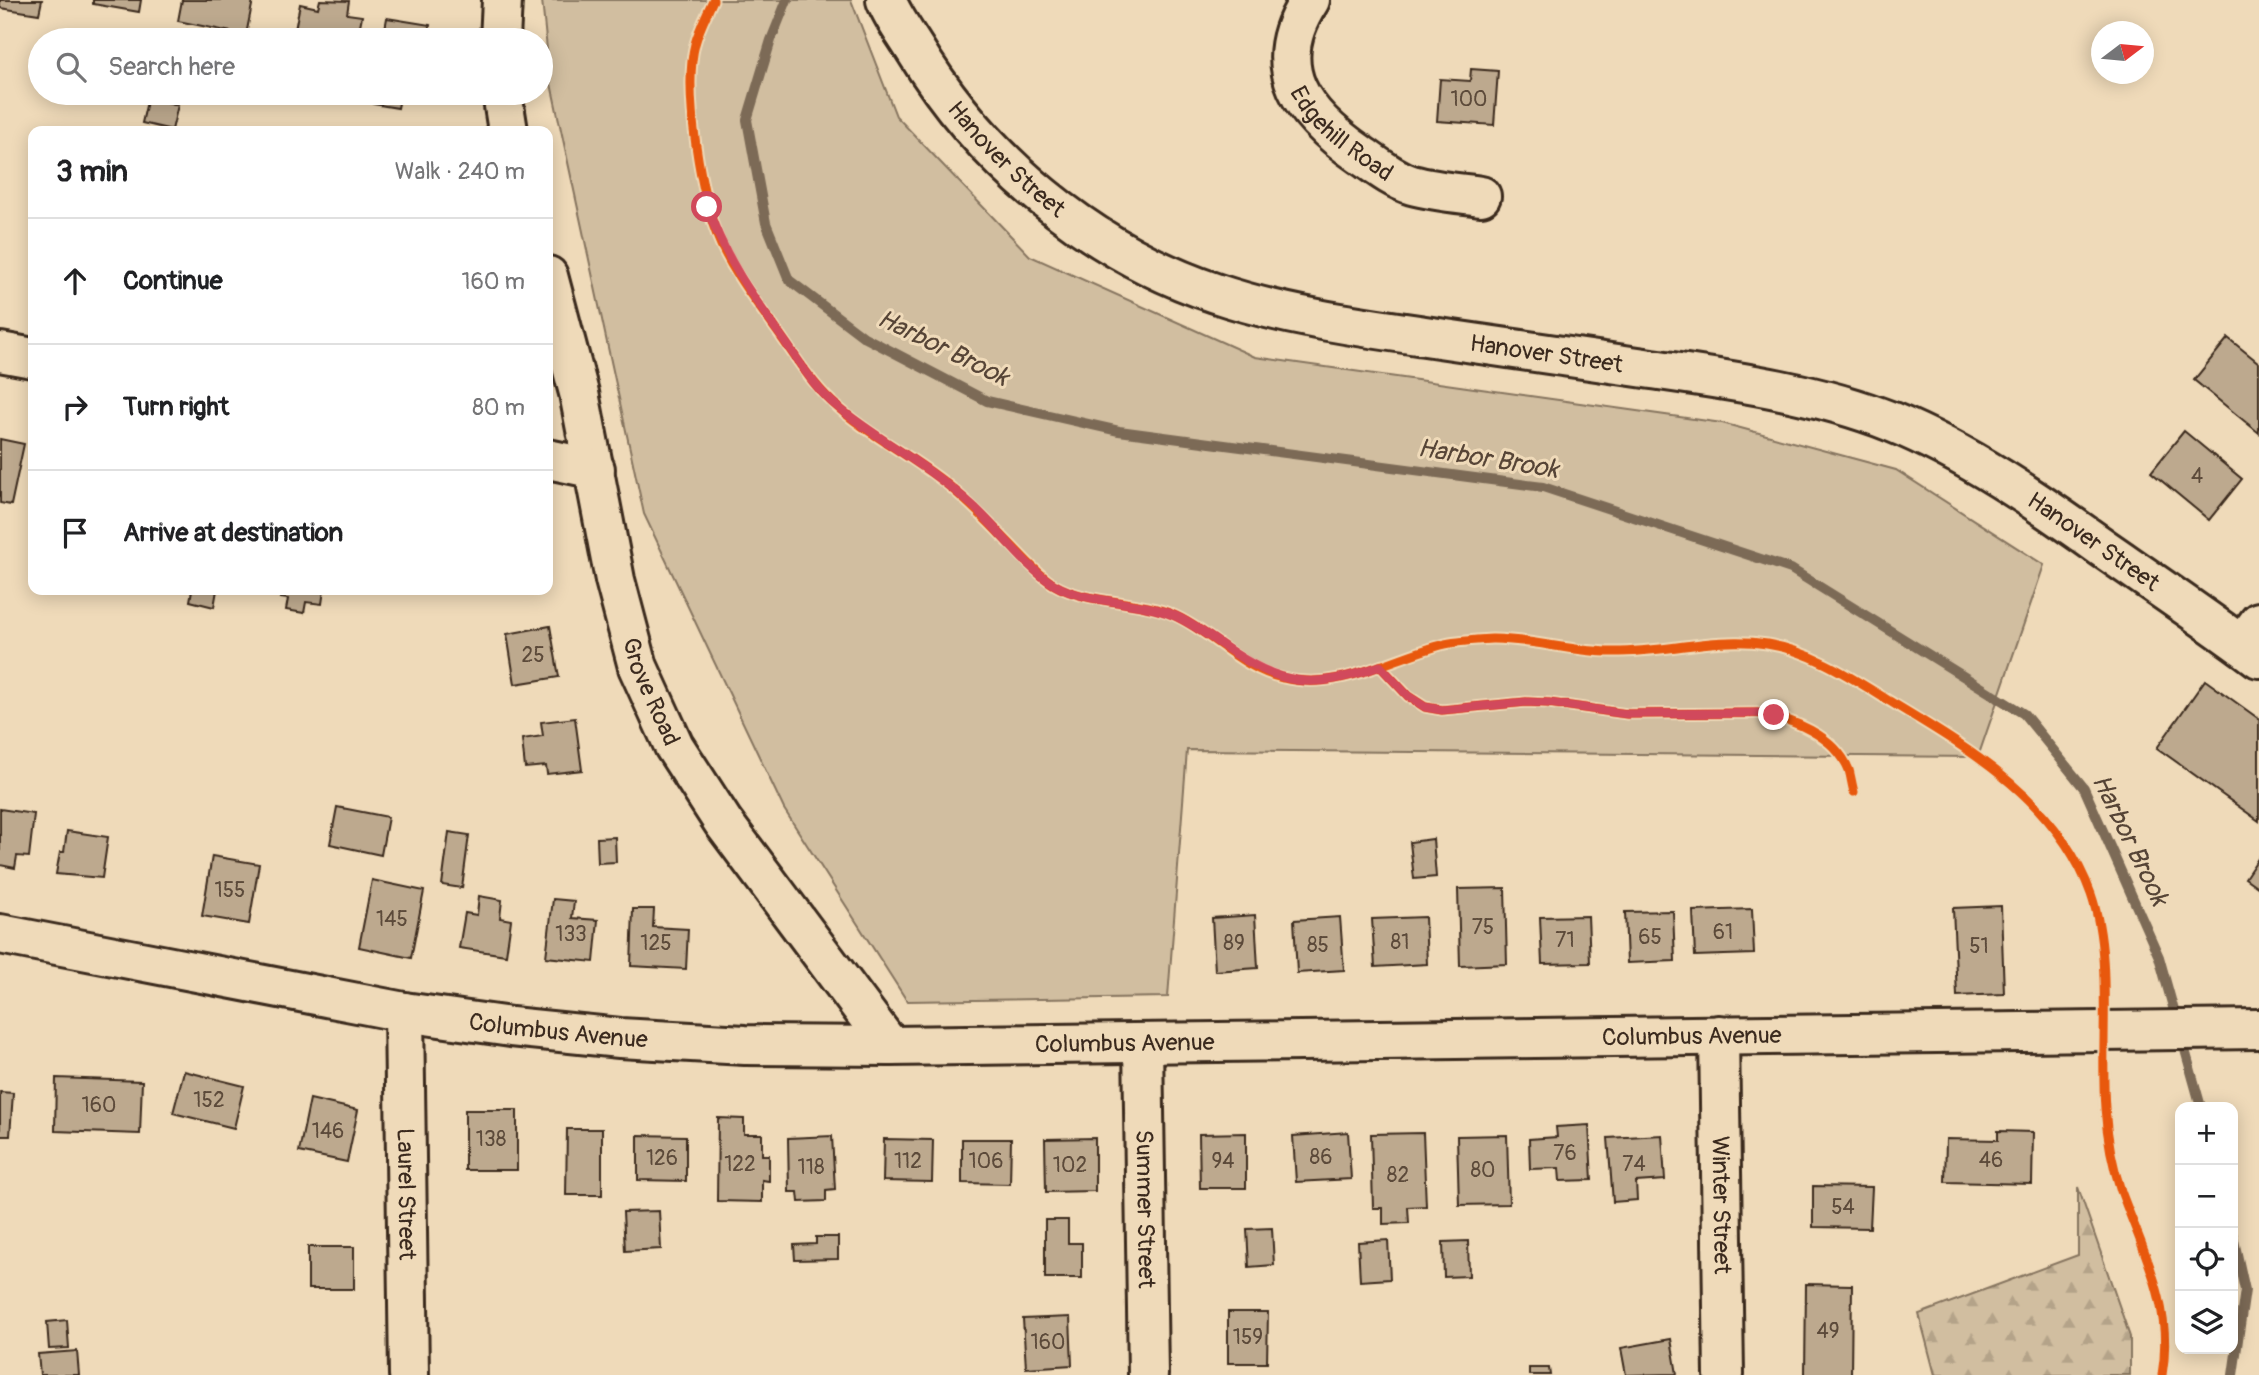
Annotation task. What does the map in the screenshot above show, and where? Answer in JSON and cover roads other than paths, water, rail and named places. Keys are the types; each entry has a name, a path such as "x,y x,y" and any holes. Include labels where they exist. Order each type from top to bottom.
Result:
{"street":[{"path":"501,28 502,0"},
{"name":"Edgehill Road","path":"1310,0 1298,18 1289,52 1293,80 1304,104 1345,144 1391,175 1410,184 1481,196"},
{"name":"Hanover Street","path":"887,3 928,71 976,135 1030,187 1083,227 1145,264 1214,293 1281,311 1359,327 1726,380 1804,394 1892,422 1978,464 2253,642"},
{"path":"504,105 507,126"},
{"name":"Grove Road","path":"553,294 595,469 615,580 638,667 674,746 723,822 890,1046"},
{"path":"0,352 28,357"},
{"path":"553,460 595,469"},
{"name":"Columbus Avenue","path":"0,934 404,1012 511,1027 620,1038 745,1045 890,1046 2245,1029"},
{"name":"Laurel Street","path":"404,1012 409,1375"},
{"name":"Winter Street","path":"1719,1035 1724,1375"},
{"name":"Summer Street","path":"1143,1043 1148,1375"}],"waterway":[{"name":"Harbor Brook","path":"787,0 771,40 747,120 766,223 789,280 864,337 987,401 1119,431 1543,487 1791,569 2024,714 2084,788 2159,957 2200,1102"},
{"name":"Harbor Brook","path":"2233,1375 2245,1290 2238,1258"}]}
